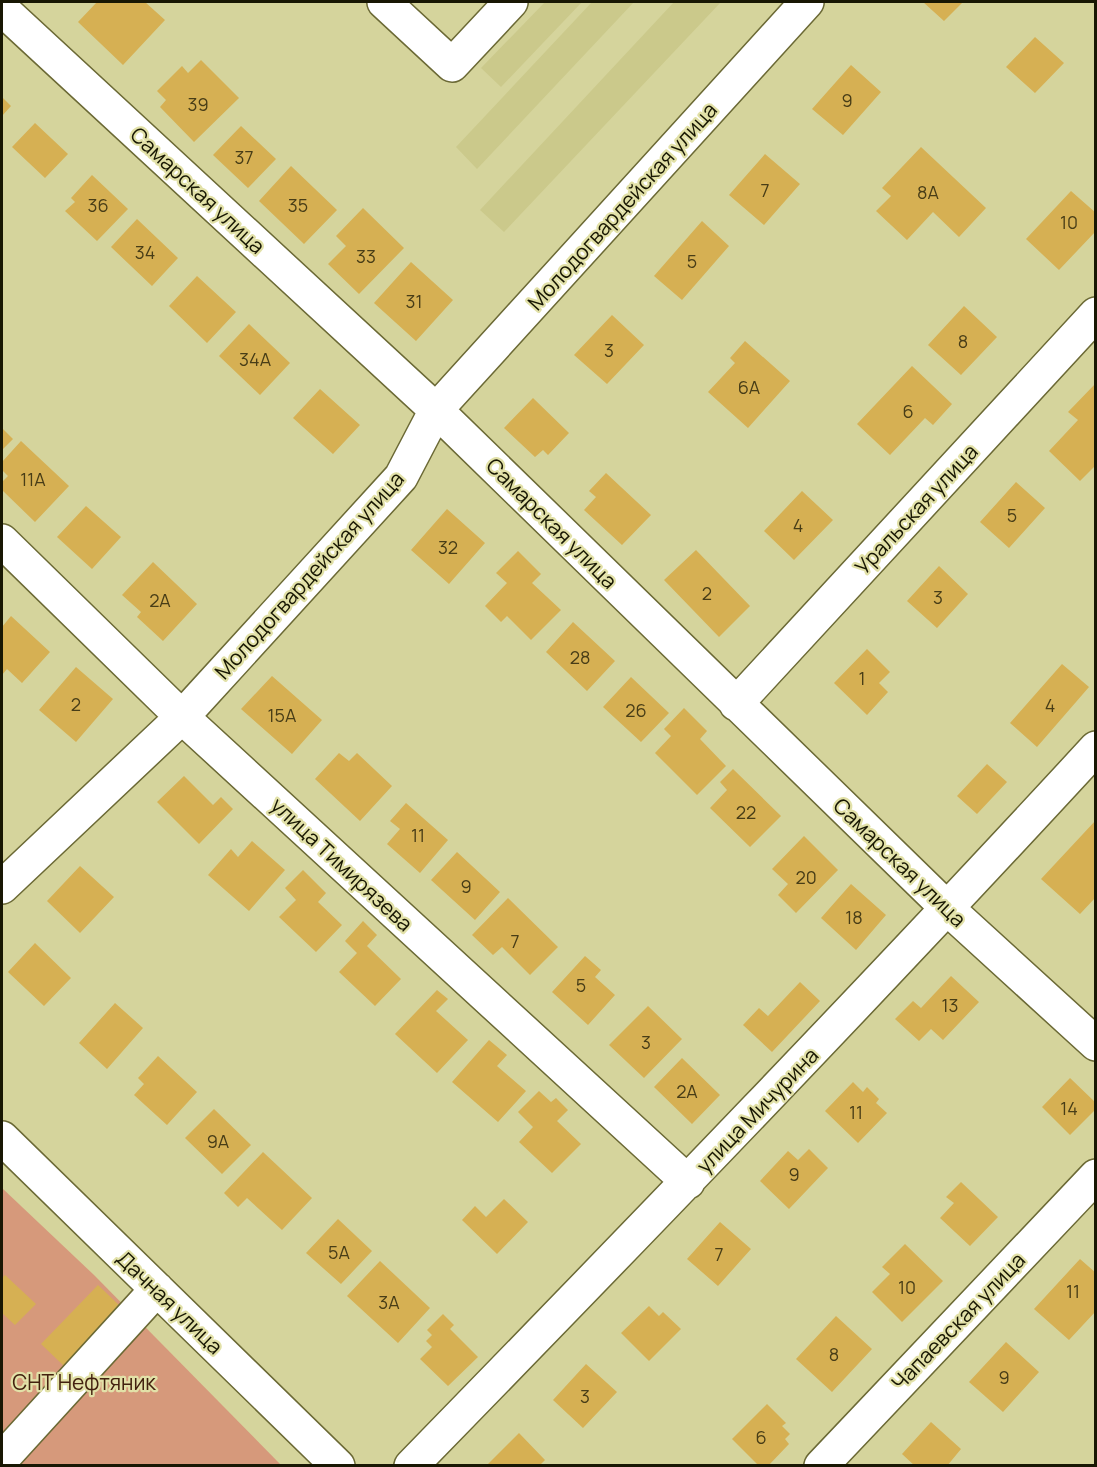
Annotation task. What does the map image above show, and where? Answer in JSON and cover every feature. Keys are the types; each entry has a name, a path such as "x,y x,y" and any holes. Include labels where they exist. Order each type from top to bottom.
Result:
{"street":[{"path":"384,2 452,65 511,2"},
{"name":"Молодогвардейская улица","path":"2,887 182,717 401,477 436,410 807,2"},
{"name":"Самарская улица","path":"2,9 436,410 948,909 1095,1044"},
{"name":"Уральская улица","path":"736,704 1095,314"},
{"name":"улица Тимирязева","path":"2,541 182,717 688,1182"},
{"name":"улица Мичурина","path":"411,1466 688,1182 948,909 1095,748"},
{"name":"Дачная улица","path":"2,1138 338,1466"},
{"name":"Чапаевская улица","path":"821,1466 1095,1176"},
{"path":"2,1460 157,1289"}],"shaded area":[{"path":"545,2 582,2 501,87 481,68"},
{"path":"592,2 634,2 477,169 456,147"},
{"path":"674,2 721,2 504,232 480,210"}],"green space":[{"name":"СНТ Нефтяник","path":"2,1188 94,1275 281,1465 2,1465"}],"building":[{"path":"97,2 145,2 165,20 123,65 78,22"},
{"path":"923,2 963,2 944,21"},
{"path":"1035,37 1064,63 1035,93 1006,67"},
{"path":"201,60 239,98 194,142 160,107 166,100 157,91 182,66 188,73"},
{"path":"851,65 881,92 843,135 812,109"},
{"path":"2,97 11,106 2,116"},
{"path":"35,123 68,154 45,178 12,147"},
{"path":"241,126 276,159 248,188 213,155"},
{"path":"921,147 986,208 959,237 933,212 907,240 876,211 891,196 882,188"},
{"path":"765,154 800,184 764,225 729,195"},
{"path":"291,166 337,210 304,244 259,201"},
{"path":"92,175 128,209 97,241 65,211 75,202 71,198"},
{"path":"1071,191 1096,213 1096,231 1059,270 1026,239"},
{"path":"363,208 404,248 359,294 328,264 346,246 336,236"},
{"path":"137,219 178,258 152,286 111,247"},
{"path":"702,221 729,246 682,300 654,276"},
{"path":"411,262 453,300 416,341 374,303"},
{"path":"197,276 236,312 207,343 169,306"},
{"path":"964,306 997,337 961,375 928,345"},
{"path":"612,315 644,345 607,384 574,355"},
{"path":"249,324 290,363 260,395 219,356"},
{"path":"745,341 790,381 748,428 708,392 735,363 730,358"},
{"path":"912,366 952,404 933,425 925,418 890,455 857,424"},
{"path":"1096,383 1096,465 1080,481 1049,451 1078,420 1068,412"},
{"path":"320,389 360,425 333,454 293,418"},
{"path":"533,398 569,433 548,455 543,450 535,457 504,428"},
{"path":"2,428 13,439 2,450"},
{"path":"21,441 69,486 35,522 2,490 2,482 8,476 2,470 2,462"},
{"path":"606,473 651,515 622,545 584,510 596,497 589,491"},
{"path":"1016,482 1045,508 1009,548 980,522"},
{"path":"802,491 833,520 794,560 764,531"},
{"path":"86,506 121,537 92,569 57,537"},
{"path":"447,509 485,543 449,584 411,550"},
{"path":"696,550 750,606 719,637 664,580"},
{"path":"518,551 541,574 532,583 561,610 531,640 507,616 501,622 485,606 507,583 496,573"},
{"path":"153,562 197,604 163,641 137,617 141,612 122,595"},
{"path":"939,566 968,594 937,628 907,601"},
{"path":"11,616 50,652 22,683 7,669 2,675 2,627"},
{"path":"573,622 615,661 587,691 546,652"},
{"path":"867,649 890,672 879,683 888,692 867,715 834,683"},
{"path":"1062,664 1089,687 1037,747 1010,723"},
{"path":"76,667 113,699 76,742 39,710"},
{"path":"272,676 322,720 292,754 241,709"},
{"path":"631,677 669,713 641,742 603,707"},
{"path":"684,708 707,731 700,739 726,766 697,795 655,753 671,736 664,729"},
{"path":"339,753 349,761 357,753 392,786 360,821 315,779"},
{"path":"987,764 1007,782 977,814 957,796"},
{"path":"733,769 781,816 750,847 710,808 727,790 720,782"},
{"path":"184,776 213,805 221,797 233,809 199,844 157,802"},
{"path":"406,803 448,840 420,873 387,844 400,829 390,821"},
{"path":"1096,820 1096,897 1080,914 1041,879"},
{"path":"804,836 838,870 796,913 778,895 788,884 772,869"},
{"path":"252,841 285,870 249,911 208,875 231,849 238,857"},
{"path":"457,852 500,892 475,920 431,880"},
{"path":"80,866 114,897 80,933 47,901"},
{"path":"303,870 326,893 318,902 342,925 316,952 279,917 296,900 285,888"},
{"path":"851,884 886,915 856,950 821,918"},
{"path":"508,898 558,947 530,975 502,947 493,955 472,935"},
{"path":"363,921 377,935 367,946 401,979 375,1006 339,972 357,953 345,941"},
{"path":"35,943 71,978 44,1006 8,972"},
{"path":"585,956 601,970 595,977 615,995 588,1025 552,992"},
{"path":"951,976 979,1002 943,1040 931,1029 919,1041 895,1019 913,1001 921,1008"},
{"path":"800,982 820,1001 772,1052 743,1025 759,1008 768,1016"},
{"path":"437,990 448,999 436,1011 468,1040 437,1073 395,1034"},
{"path":"115,1003 143,1028 107,1069 79,1043"},
{"path":"648,1006 682,1039 644,1078 609,1045"},
{"path":"489,1040 507,1055 497,1066 526,1091 498,1122 452,1082"},
{"path":"158,1056 197,1092 167,1125 134,1095 144,1084 138,1078"},
{"path":"682,1058 720,1095 692,1124 654,1087"},
{"path":"1070,1078 1096,1103 1096,1109 1070,1135 1042,1107"},
{"path":"853,1082 863,1092 867,1087 879,1099 876,1103 887,1113 858,1143 825,1111"},
{"path":"539,1091 551,1102 556,1098 568,1110 557,1121 581,1144 552,1173 519,1142 533,1127 518,1112"},
{"path":"214,1109 251,1145 222,1174 185,1138"},
{"path":"809,1149 828,1168 789,1209 760,1181 788,1151 798,1160"},
{"path":"263,1152 312,1198 282,1230 247,1198 238,1207 224,1193"},
{"path":"961,1182 998,1217 970,1246 940,1218 954,1203 946,1197"},
{"path":"504,1199 528,1222 497,1254 462,1220 475,1206 486,1217"},
{"path":"338,1219 372,1251 341,1284 306,1253"},
{"path":"720,1222 751,1249 718,1286 687,1259"},
{"path":"905,1244 943,1281 902,1322 872,1292 890,1274 882,1267"},
{"path":"1080,1259 1096,1273 1096,1311 1069,1340 1034,1309"},
{"path":"380,1261 430,1308 398,1343 347,1296"},
{"path":"5,1275 36,1304 15,1325 2,1313 2,1278"},
{"path":"98,1285 121,1307 64,1366 41,1344"},
{"path":"649,1306 659,1316 663,1312 681,1329 649,1361 621,1333"},
{"path":"443,1314 454,1325 450,1329 478,1357 448,1386 420,1359 432,1347 426,1341 432,1335 427,1330"},
{"path":"836,1316 872,1349 832,1392 796,1359"},
{"path":"1006,1342 1039,1372 1003,1412 969,1382"},
{"path":"586,1364 617,1392 583,1428 553,1400"},
{"path":"767,1404 786,1423 782,1426 790,1434 785,1439 789,1444 768,1466 759,1466 732,1439"},
{"path":"931,1422 961,1449 947,1466 915,1466 902,1454"},
{"path":"519,1433 545,1460 539,1466 486,1466"}]}
